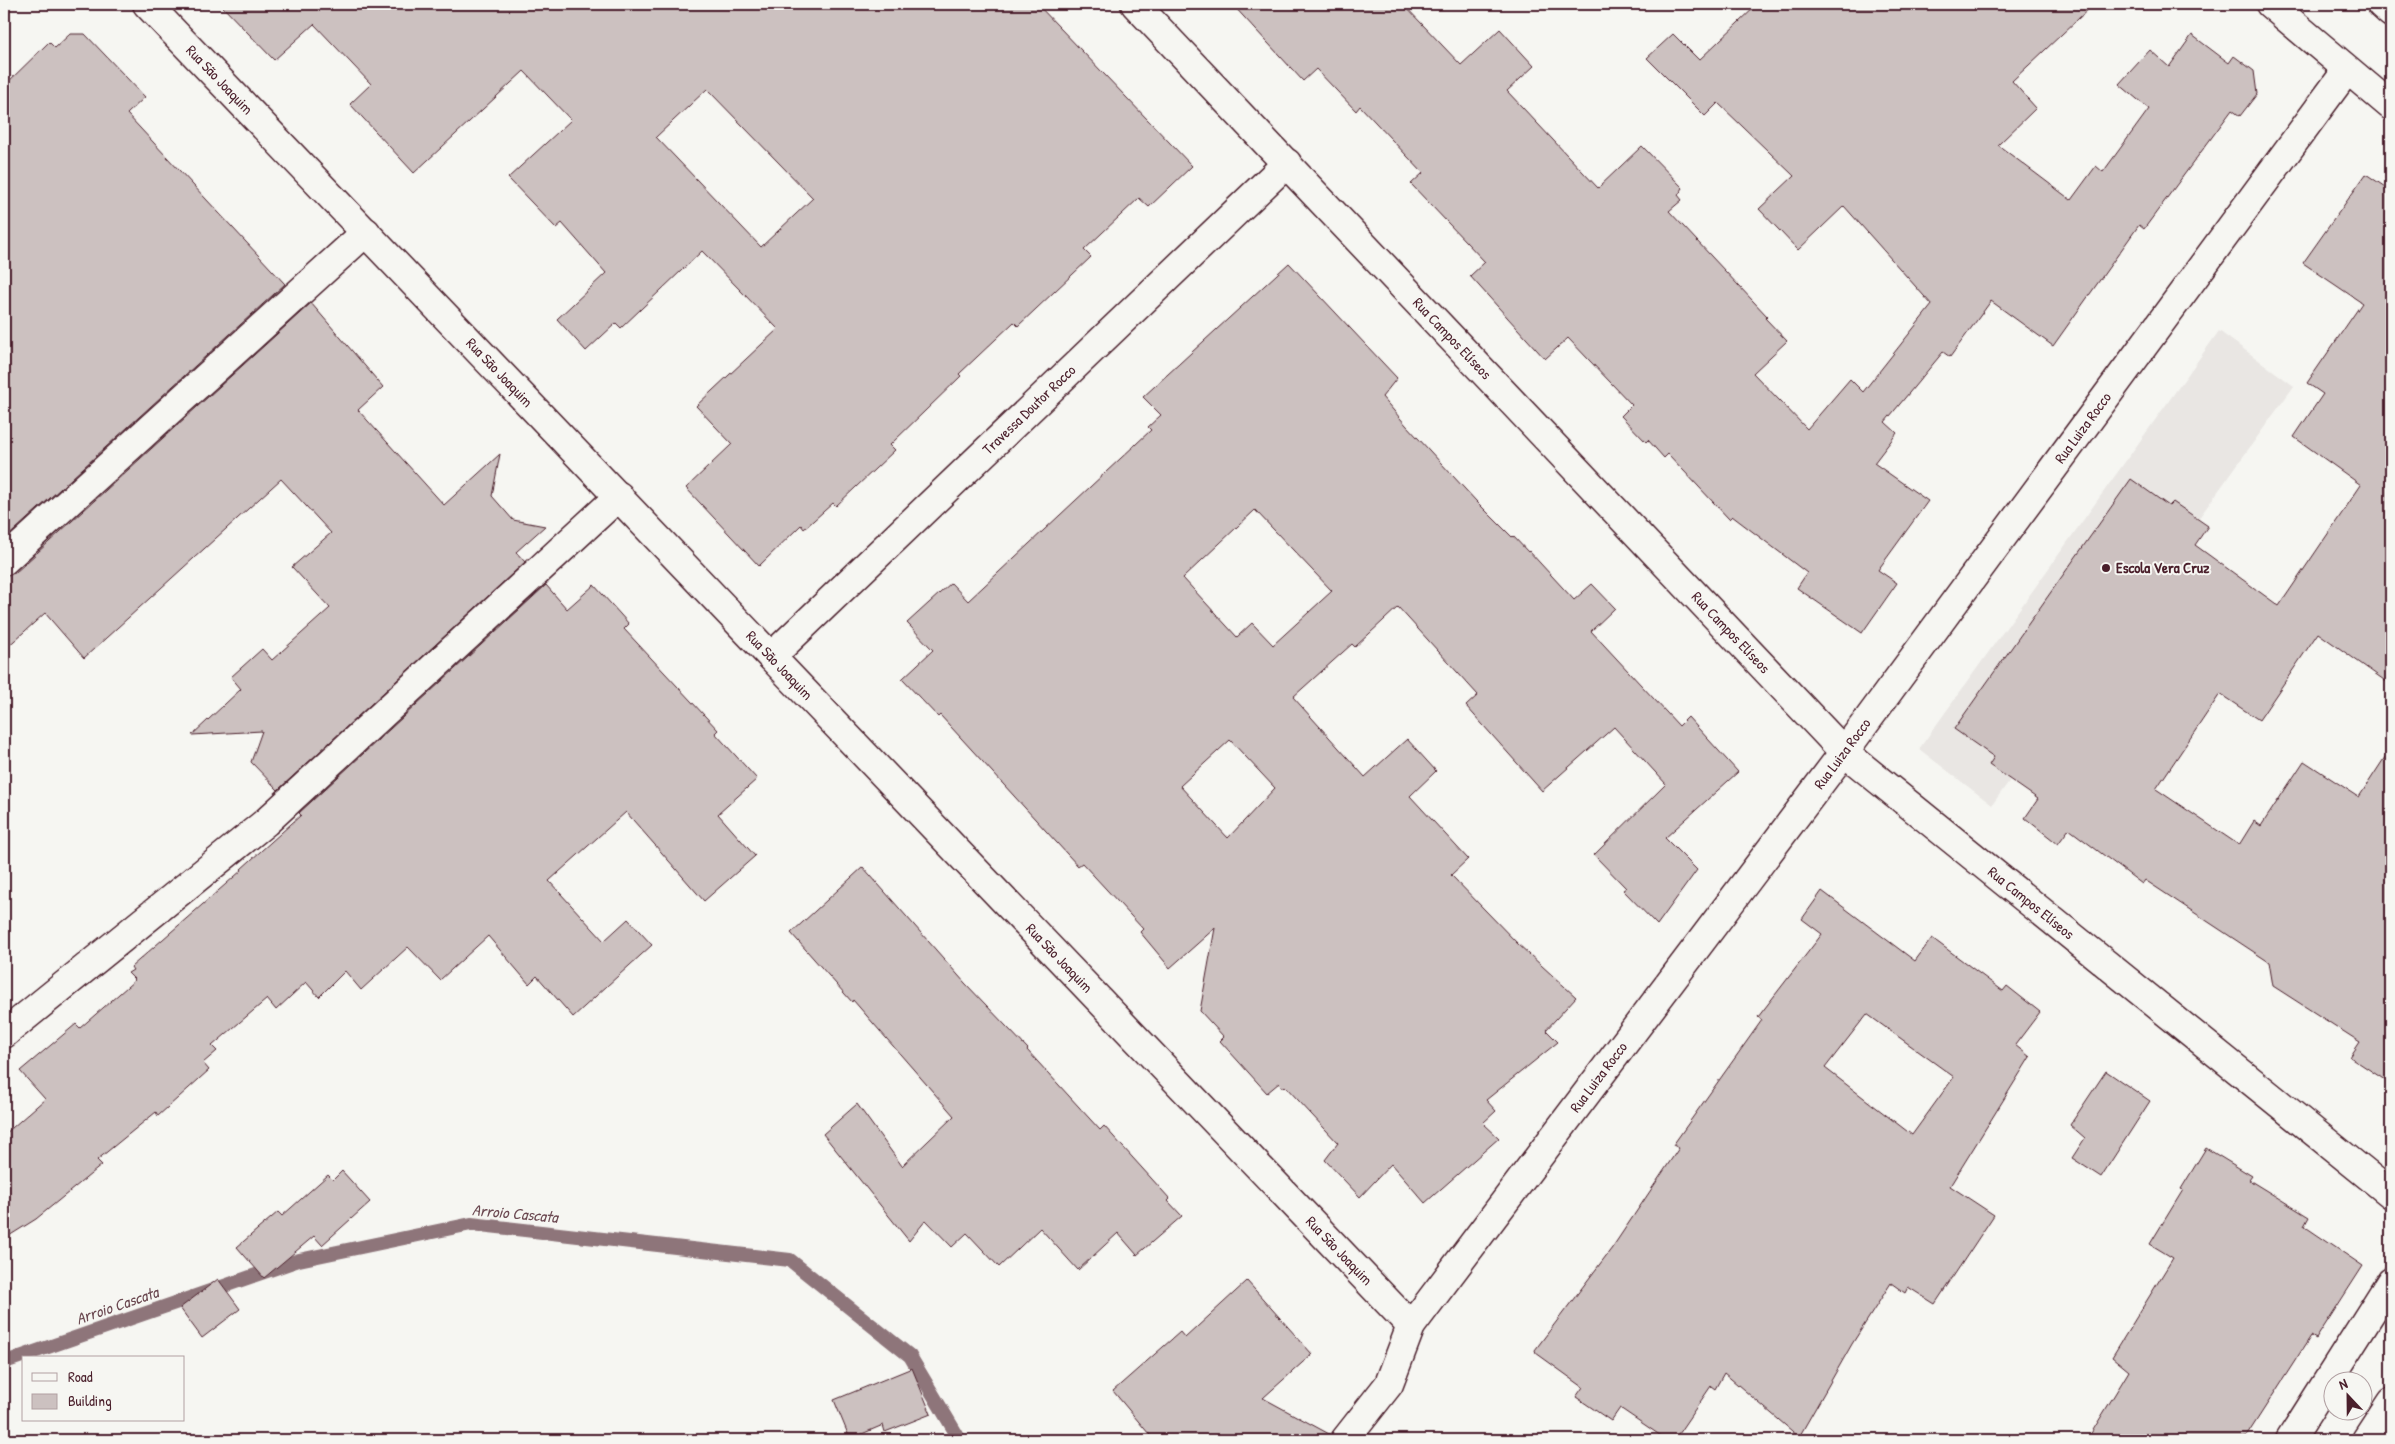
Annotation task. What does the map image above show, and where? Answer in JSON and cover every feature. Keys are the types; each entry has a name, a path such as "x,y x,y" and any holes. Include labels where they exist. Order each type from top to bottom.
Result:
{"street":[{"name":"Rua São Joaquim","path":"147,4 1411,1326"},
{"name":"Rua Campos Elíseos","path":"1135,4 1844,752 2391,1194"},
{"path":"2270,4 2391,106"},
{"path":"2381,4 2391,13"},
{"name":"Rua Luiza Rocco","path":"1345,1440 1389,1384 1411,1326 1844,752 2347,70"},
{"name":"Travessa Doutor Rocco","path":"772,656 1287,163"},
{"path":"4,561 366,232"},
{"path":"4,1034 266,822 618,496"},
{"path":"2290,1440 2391,1281"},
{"path":"2366,1440 2391,1402"}],"shaded area":[{"name":"Escola Vera Cruz","path":"2219,331 2294,386 1992,805 1919,749"}],"building":[{"path":"220,4 1037,4 1192,166 1149,207 1139,198 1084,250 1091,257 1018,326 1014,322 959,374 961,376 890,445 895,450 836,506 833,503 804,529 801,525 759,566 686,488 732,444 696,406 778,329 702,251 621,328 616,323 586,351 557,319 606,273 562,223 556,228 508,178 571,120 524,71 414,173 350,104 371,84 314,24 274,60","holes":["707,89 813,198 761,247 656,137"]},
{"path":"1232,4 1403,4 1461,65 1500,29 1534,66 1507,91 1598,188 1642,146 1683,188 1678,195 1682,200 1669,211 1767,316 1765,318 1787,341 1753,373 1807,429 1850,379 1863,392 1932,305 1844,206 1798,250 1759,209 1794,176 1718,103 1705,116 1647,58 1673,34 1699,60 1758,4 2094,4 2012,81 2036,108 1998,145 2071,200 2096,166 2103,172 2149,109 2119,84 2150,50 2169,67 2192,35 2229,63 2234,56 2254,71 2257,94 2240,116 2232,110 2144,229 2139,225 2053,346 1991,301 1950,357 1943,352 1885,422 1897,433 1874,463 1928,501 1878,570 1897,583 1862,633 1797,588 1807,573 1732,516 1729,519 1668,454 1664,458 1648,440 1646,442 1621,416 1632,405 1568,338 1545,359 1470,276 1485,262 1411,184 1423,173 1360,106 1356,111 1316,69 1303,81"},
{"path":"70,34 85,34 145,97 127,114 285,284 4,540 4,86 49,42 55,48"},
{"path":"2366,174 2391,191 2391,685 2318,633 2259,720 2220,694 2156,789 2239,845 2254,821 2261,826 2304,761 2359,797 2391,748 2391,1084 2350,1057 2360,1042 2273,986 2269,962 2145,880 2142,884 2069,829 2058,844 2025,818 2038,799 1989,765 1994,757 1954,729 2131,479 2169,506 2173,502 2208,526 2195,545 2279,606 2361,485 2294,437 2323,394 2307,383 2362,303 2303,263"},
{"path":"1289,263 1397,378 1382,397 1406,425 1476,501 1529,551 1574,600 1592,584 1615,608 1591,631 1679,726 1688,717 1738,772 1665,838 1697,870 1657,925 1623,890 1626,888 1594,855 1666,784 1614,727 1542,791 1466,706 1478,695 1398,607 1355,647 1352,644 1293,697 1365,777 1407,739 1436,771 1410,796 1468,859 1451,875 1518,944 1576,997 1546,1030 1558,1042 1486,1100 1496,1111 1483,1123 1499,1138 1425,1203 1391,1164 1360,1197 1325,1160 1338,1143 1285,1086 1283,1088 1279,1083 1267,1093 1220,1041 1224,1037 1200,1011 1215,928 1170,968 1140,932 1143,929 1082,863 1078,866 940,715 938,717 902,679 933,650 907,623 951,583 968,601 1151,430 1148,427 1161,415 1143,397","holes":["1255,510 1332,591 1273,645 1252,623 1237,637 1183,578","1230,740 1275,788 1228,838 1180,786"]},
{"path":"311,303 383,387 358,410 444,505 500,454 492,496 513,520 545,526 516,552 525,562 278,790 251,762 262,731 192,735 241,689 231,677 262,649 272,660 330,608 292,567 331,533 281,479 84,658 45,613 4,650 4,576 15,573"},
{"path":"546,585 567,609 594,585 629,624 624,629 718,730 715,733 757,779 718,814 755,856 704,901 626,812 549,881 604,941 628,919 652,945 573,1017 537,976 529,984 488,936 440,980 408,947 361,990 345,971 319,997 306,982 276,1010 267,999 212,1046 217,1051 203,1063 209,1070 158,1116 156,1112 97,1160 102,1165 36,1219 4,1239 4,1135 45,1099 20,1071 76,1024 80,1028 135,980 128,973 133,970 131,967 242,870 301,815 299,813"},
{"path":"863,867 965,983 1028,1049 1100,1130 1104,1126 1170,1199 1168,1201 1182,1216 1137,1255 1118,1233 1078,1270 1040,1228 999,1267 967,1233 952,1247 926,1220 909,1241 823,1134 857,1104 902,1166 954,1116 853,1000 852,1002 791,933"},
{"path":"1822,891 1915,961 1932,938 2003,991 2007,986 2040,1012 2015,1045 2030,1057 1950,1186 1994,1215 1935,1304 1908,1287 1905,1293 1891,1283 1852,1344 1799,1437 1724,1373 1715,1389 1711,1386 1674,1440 1667,1440 1620,1408 1611,1421 1576,1397 1583,1387 1536,1353 1535,1350 1612,1248 1679,1148 1673,1145 1762,1020 1758,1017 1822,934 1802,919","holes":["1867,1014 1954,1077 1912,1135 1825,1068"]},
{"path":"2106,1071 2150,1101 2101,1177 2072,1158 2085,1138 2070,1125"},
{"path":"2206,1148 2252,1176 2249,1180 2309,1217 2304,1226 2363,1266 2316,1339 2311,1336 2244,1440 2087,1440 2129,1371 2112,1357 2173,1258 2150,1244"},
{"path":"342,1171 370,1202 322,1245 314,1236 264,1278 237,1247 278,1212 282,1216 328,1175 333,1180"},
{"path":"218,1279 240,1309 202,1338 180,1308"},
{"path":"1247,1281 1312,1354 1263,1398 1331,1435 1330,1440 1154,1440 1113,1391 1180,1332 1185,1338"},
{"path":"912,1368 931,1414 885,1432 883,1425 850,1439 834,1400"}],"waterway":[{"name":"Arroio Cascata","path":"22,1356 299,1260 471,1224 790,1260 910,1356 960,1440"},
{"name":"Arroio Cascata","path":"4,1359 8,1361 22,1356"}],"place":[{"name":"Escola Vera Cruz","path":"2106,568"}]}
